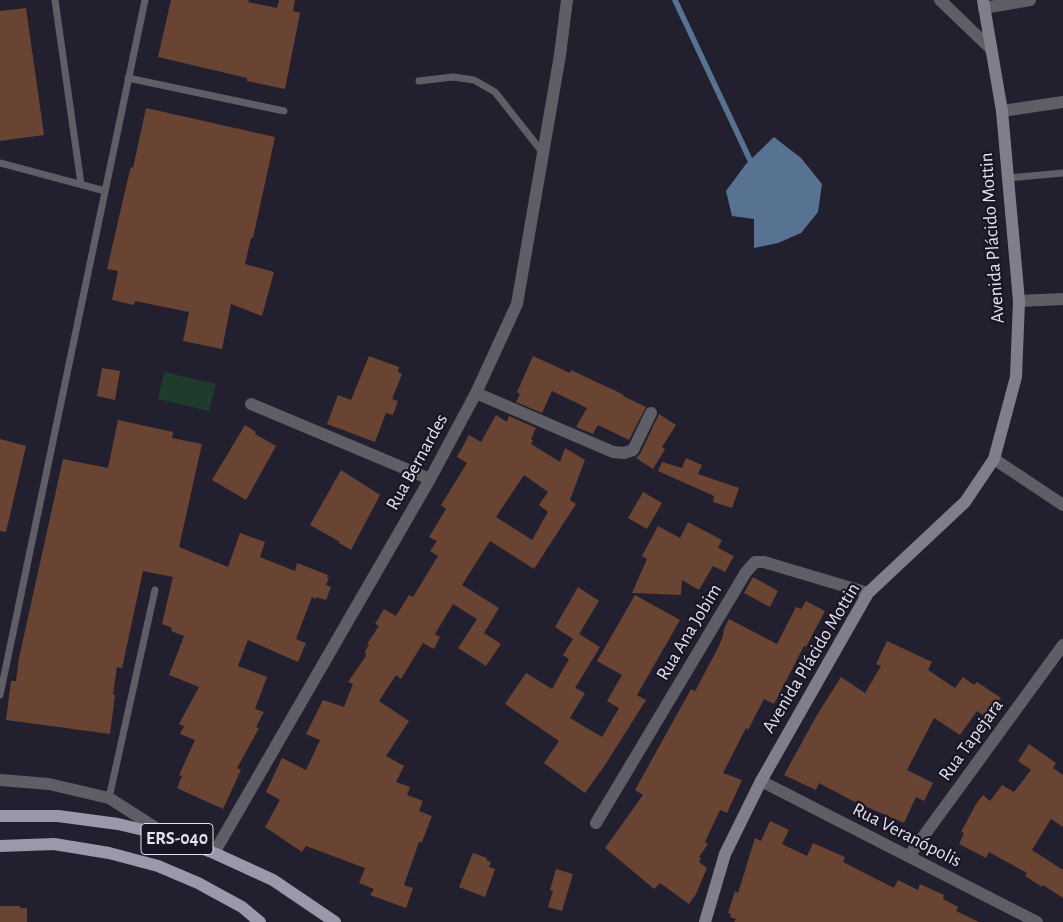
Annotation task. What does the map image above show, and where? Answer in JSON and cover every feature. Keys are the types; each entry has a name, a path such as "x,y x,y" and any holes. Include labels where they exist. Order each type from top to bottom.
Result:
{"main road":[{"name":"Avenida Plácido Mottin","path":"705,922 725,854 760,781 868,593 965,502 994,459 1016,377 1019,301 1002,111 983,4"},
{"name":"ERS-040","path":"0,816 58,816 118,824 169,836 214,853 273,880 335,922"},
{"name":"ERS-040","path":"0,846 54,844 109,853 158,866 198,883 242,907 260,922"}],"street":[{"name":"Rua Bernardes","path":"214,853 430,479 476,393 517,304 560,55 566,0"},
{"path":"940,0 990,48"},
{"path":"983,4 1030,0"},
{"path":"1002,111 1063,102"},
{"path":"1019,301 1063,299"},
{"path":"476,393 614,452 624,453 633,450 651,413"},
{"path":"252,404 430,479"},
{"path":"994,459 1063,505"},
{"name":"Rua Ana Jobim","path":"596,823 746,572 755,562 764,562 868,593"},
{"name":"Rua Tapejara","path":"909,856 1063,645"},
{"path":"0,780 49,784 109,798 169,836"},
{"name":"Rua Veranópolis","path":"760,781 1037,922"}],"lane":[{"path":"55,0 81,184"},
{"path":"0,695 145,0"},
{"path":"420,81 453,77 474,80 495,92 543,154"},
{"path":"128,78 284,111"},
{"path":"1063,102 1063,107"},
{"path":"0,163 105,191"},
{"path":"1008,178 1063,173"},
{"path":"109,798 155,590"}],"green space":[{"path":"164,372 216,384 209,411 158,399"}],"water":[{"path":"774,137 801,158 822,184 818,212 801,233 778,243 754,248 754,219 732,216 726,191 746,164"}],"building":[{"path":"171,0 249,0 248,2 277,8 279,0 295,0 293,11 300,13 285,89 247,81 247,78 158,57"},
{"path":"26,8 44,135 0,141 0,11"},
{"path":"146,108 275,137 253,238 251,238 245,264 274,272 262,316 231,304 222,349 183,341 189,312 135,301 134,305 112,300 118,271 107,269"},
{"path":"369,356 399,367 398,372 402,374 392,399 398,401 393,415 386,413 375,442 327,424 338,395 351,400"},
{"path":"533,356 570,373 571,370 646,407 629,440 598,425 593,434 576,427 587,408 552,391 542,413 516,402 520,394 517,392"},
{"path":"102,368 120,371 115,400 97,396"},
{"path":"659,414 676,425 662,447 665,449 653,469 636,458 640,454"},
{"path":"496,415 507,422 509,416 536,428 531,444 560,462 565,448 585,460 570,500 576,504 534,569 490,541 462,585 499,608 484,633 501,644 486,666 458,648 477,619 453,604 435,634 440,637 434,649 423,643 401,679 396,675 379,701 409,721 386,756 404,766 396,782 410,787 407,795 423,801 419,811 432,816 422,842 419,842 404,885 413,888 406,908 370,895 374,889 359,883 365,868 306,846 302,852 265,827 280,800 266,792 282,758 306,770 320,740 306,734 323,700 344,707 353,684 348,682 366,656 365,651 369,645 367,644 379,626 375,624 384,609 396,616 409,595 413,597 438,556 430,551 437,541 429,537 446,509 441,505 467,463 457,457 469,435 481,442","holes":["524,475 548,492 539,505 548,512 532,540 496,517"]},
{"path":"118,420 173,432 172,438 202,444 179,547 228,567 240,533 265,542 260,557 295,571 297,563 328,575 327,578 329,578 326,585 331,587 326,600 312,597 296,639 306,643 298,662 248,640 238,666 267,677 255,709 264,712 256,727 259,728 237,768 241,770 223,809 177,788 182,776 179,775 195,740 180,734 184,726 179,724 199,687 169,675 184,636 171,631 172,628 162,624 173,577 143,571 122,668 117,667 110,734 6,720 11,681 16,681 19,658 63,459 108,468"},
{"path":"245,425 256,432 255,434 276,446 246,500 212,480"},
{"path":"0,439 26,446 6,532 0,531"},
{"path":"686,458 702,465 698,474 739,488 732,508 713,502 714,496 658,471 662,462 682,468"},
{"path":"341,470 380,495 351,550 310,525"},
{"path":"643,492 662,503 647,529 628,518"},
{"path":"688,522 722,540 718,548 734,556 725,572 713,566 699,590 682,580 681,595 632,593 647,559 642,556 658,526 680,538"},
{"path":"753,577 778,591 770,607 744,593"},
{"path":"578,587 599,601 579,634 600,647 575,688 585,693 570,718 602,737 619,708 607,701 622,675 597,661 635,595 680,620 637,695 646,700 585,793 544,763 559,741 505,704 526,673 552,689 569,659 563,655 573,639 555,627"},
{"path":"806,601 825,611 806,647 804,646 774,704 764,699 748,730 746,728 723,773 742,780 727,813 720,810 705,842 708,844 699,857 701,859 699,862 707,868 696,894 689,904 660,883 654,889 605,848 643,795 635,790 691,689 695,691 718,648 729,619 777,644 796,607 801,609"},
{"path":"887,641 932,662 928,670 955,688 963,677 974,685 977,682 1001,698 986,717 977,711 960,735 934,718 907,770 933,783 924,801 916,797 904,823 851,800 819,783 816,790 784,775 817,715 841,677 865,693 881,666 876,664"},
{"path":"1029,744 1056,763 1053,768 1063,775 1063,827 1051,819 1032,850 1063,870 1063,898 1025,876 1027,873 989,852 986,858 959,844 964,833 961,832 983,795 990,801 1002,785 1014,792 1031,770 1018,761"},
{"path":"770,821 789,830 782,844 807,856 813,843 845,857 843,862 894,888 898,880 918,890 920,884 944,895 943,899 958,907 956,911 979,922 734,922 736,919 730,917 731,914 728,913 735,891 738,893 755,838 761,841"},
{"path":"473,853 487,858 486,860 491,862 489,867 495,869 485,897 459,887"},
{"path":"556,869 573,874 562,911 548,907 553,891 550,890"},
{"path":"0,906 27,908 27,922 0,922"}],"waterway":[{"path":"675,0 750,160"}]}
